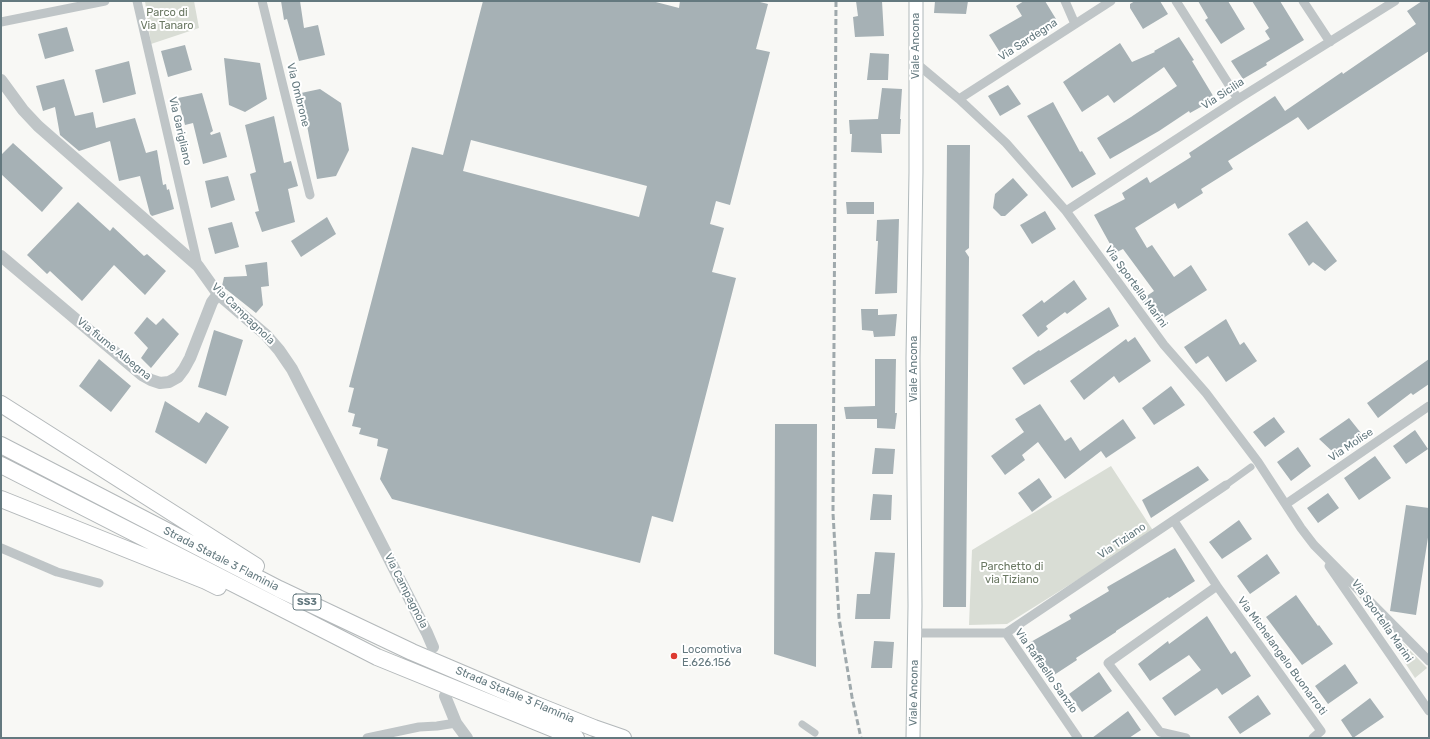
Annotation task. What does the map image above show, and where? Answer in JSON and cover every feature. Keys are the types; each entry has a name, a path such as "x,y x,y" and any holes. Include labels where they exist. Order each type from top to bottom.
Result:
{"highway":[{"path":"1,404 263,570 327,603 368,631"},
{"name":"Strada Statale 3 Flaminia","path":"1,444 280,589 412,652 534,704 623,738"},
{"name":"Strada Statale 3 Flaminia","path":"1,465 377,657 576,738"},
{"path":"1,499 206,581 313,634 377,657"}],"main road":[{"name":"Viale Ancona","path":"913,738 913,358 916,172 916,1"}],"street":[{"path":"1,22 105,1"},
{"name":"Via Garigliano","path":"137,1 198,266"},
{"name":"Via Ombrone","path":"262,1 310,195"},
{"path":"1065,1 1075,24"},
{"name":"Via Sardegna","path":"958,99 1111,1"},
{"path":"1176,1 1238,99"},
{"path":"1303,1 1330,42"},
{"name":"Via Sicilia","path":"1066,211 1238,99 1395,1"},
{"name":"Via Sportella Marini","path":"916,62 1006,143 1066,211 1164,345 1206,393 1258,462 1301,528 1429,711"},
{"name":"Via Campagnola","path":"1,80 23,110 38,126 198,266 218,294 266,335 279,350 292,369 433,647"},
{"name":"Via fiume Albegna","path":"1,256 142,375 160,383 169,382 178,377 184,369 190,358 212,302 218,294"},
{"name":"Via Molise","path":"1286,504 1429,406"},
{"name":"Via Tiziano","path":"1006,633 1174,521 1251,467"},
{"name":"Via Michelangelo Buonarroti","path":"1174,521 1217,586 1321,731 1313,738"},
{"name":"Via Sportella Marini","path":"1314,545 1429,662"},
{"path":"1,548 57,572 99,583"},
{"path":"1186,738 1160,732 1108,662 1217,586"},
{"name":"Via Raffaello Sanzio","path":"914,633 1006,633 1078,738"},
{"path":"445,696 456,723 467,738"},
{"path":"367,738 419,727 456,723"},
{"path":"802,724 815,733"}],"green space":[{"name":"Parco di Via Tanaro","path":"145,1 194,1 199,28 151,44"},
{"name":"Parchetto di via Tiziano","path":"1111,466 1154,532 1007,624 969,625 972,550"},
{"path":"1396,641 1401,641 1427,668 1415,678 1394,646"}],"building":[{"path":"281,1 300,1 304,28 318,25 325,55 299,61 287,19 284,20"},
{"path":"483,1 652,1 679,8 680,1 756,1 768,4 756,49 770,52 730,205 716,201 710,224 724,228 712,272 736,278 673,522 652,516 640,563 392,499 380,479 388,449 377,446 378,439 359,434 361,428 352,426 355,414 348,412 354,388 349,387 412,147 443,155","holes":["471,140 647,186 639,217 463,171"]},
{"path":"856,1 882,1 884,36 855,37 853,17 858,16"},
{"path":"935,1 968,1 966,14 934,13"},
{"path":"1024,1 1045,1 1056,19 1020,40 1022,42 1001,54 989,35 1022,16 1016,6"},
{"path":"1135,1 1160,1 1168,14 1143,29 1130,8 1130,4"},
{"path":"1198,1 1228,1 1245,29 1221,44 1205,20 1208,18"},
{"path":"1252,1 1280,1 1304,40 1243,79 1231,61 1270,39 1265,31 1269,28"},
{"path":"1422,1 1429,1 1429,51 1308,130 1298,117 1228,161 1233,169 1201,189 1203,193 1178,209 1175,203 1135,228 1147,248 1152,245 1174,277 1191,265 1207,290 1157,322 1141,300 1154,291 1123,249 1115,253 1094,215 1125,199 1122,193 1147,177 1150,183 1191,157 1189,153 1275,96 1285,111 1342,72 1343,74 1416,24 1407,11"},
{"path":"67,27 74,51 45,59 38,34"},
{"path":"1179,37 1194,60 1192,61 1215,99 1190,113 1189,111 1159,131 1110,159 1097,138 1177,86 1164,67 1114,103 1108,95 1082,112 1063,82 1120,43 1132,62 1155,52 1154,51"},
{"path":"185,45 192,70 168,77 161,51"},
{"path":"870,53 889,54 888,80 867,80"},
{"path":"224,58 260,63 267,99 245,112 229,105"},
{"path":"129,61 136,94 103,103 95,70"},
{"path":"64,79 75,116 93,112 96,128 135,118 146,153 157,150 163,185 166,184 167,190 169,189 174,209 152,216 150,214 140,176 119,181 110,141 79,151 60,135 55,107 43,111 36,86"},
{"path":"1008,85 1021,104 1000,116 988,96"},
{"path":"882,88 902,89 900,134 881,134 882,153 851,152 852,134 850,134 849,120 878,119"},
{"path":"320,89 341,103 349,150 336,176 317,179 301,93"},
{"path":"202,93 213,131 210,133 211,135 220,132 227,157 203,164 193,123 185,125 178,98"},
{"path":"1053,102 1080,152 1082,151 1096,174 1072,188 1027,116"},
{"path":"274,116 284,163 291,161 298,186 288,189 295,222 262,232 255,212 259,211 250,174 256,172 245,125"},
{"path":"13,143 63,188 42,212 1,174 1,155"},
{"path":"947,145 970,145 969,248 965,251 969,257 966,607 943,607"},
{"path":"228,176 235,200 211,208 205,181"},
{"path":"1013,178 1028,195 1005,216 1001,216 993,208 995,194"},
{"path":"78,202 110,231 113,227 144,256 147,254 166,271 145,295 114,265 82,301 50,271 47,274 27,255"},
{"path":"846,202 874,202 874,214 847,214"},
{"path":"1045,211 1056,229 1032,244 1020,225"},
{"path":"327,217 336,234 301,257 291,241"},
{"path":"899,219 897,293 875,294 878,241 876,241 877,220"},
{"path":"1307,221 1337,261 1325,271 1313,262 1309,266 1288,234"},
{"path":"232,222 239,247 215,254 208,228"},
{"path":"267,262 269,286 261,287 263,305 256,313 222,286 224,277 247,276 245,265"},
{"path":"1074,280 1087,299 1067,314 1065,312 1046,326 1048,329 1038,337 1022,315 1042,300 1044,303"},
{"path":"1109,307 1119,326 1024,385 1012,368"},
{"path":"861,309 878,309 878,315 897,314 895,336 874,337 873,331 862,330"},
{"path":"147,317 156,325 163,318 179,334 151,368 141,358 148,348 134,333"},
{"path":"1226,319 1240,345 1244,342 1257,361 1226,382 1208,356 1196,364 1184,347"},
{"path":"214,330 243,340 226,396 198,387"},
{"path":"1135,337 1151,361 1119,383 1114,376 1084,400 1070,381 1126,339 1128,342"},
{"path":"99,359 131,386 111,412 79,386"},
{"path":"875,359 896,359 895,413 897,413 895,429 877,428 877,419 846,419 844,407 875,406"},
{"path":"1429,359 1429,384 1413,395 1411,393 1378,418 1367,403"},
{"path":"1171,386 1185,405 1154,425 1142,408"},
{"path":"165,401 199,423 206,412 229,427 206,464 155,432"},
{"path":"1040,404 1065,441 1071,437 1080,451 1123,419 1136,438 1106,458 1101,451 1065,479 1038,442 1022,455 1025,460 1005,475 991,456 1024,432 1015,419"},
{"path":"1274,417 1285,432 1265,447 1253,432"},
{"path":"1349,418 1361,433 1334,453 1319,439"},
{"path":"775,424 817,424 816,667 774,654"},
{"path":"1415,430 1428,449 1406,464 1393,446"},
{"path":"1298,447 1311,466 1291,481 1277,462"},
{"path":"875,448 895,449 893,474 872,474"},
{"path":"1375,456 1391,478 1359,500 1344,478"},
{"path":"1198,466 1209,480 1151,518 1142,500"},
{"path":"1039,478 1052,497 1032,512 1018,493"},
{"path":"1328,493 1339,508 1318,523 1307,508"},
{"path":"873,494 892,495 891,520 870,520"},
{"path":"1406,505 1429,508 1429,531 1416,615 1390,611"},
{"path":"1239,520 1252,539 1222,559 1209,542"},
{"path":"1175,548 1195,581 1116,631 1051,677 1029,643 1071,619 1069,615 1109,591 1107,587"},
{"path":"875,552 895,553 890,619 855,619 857,594 870,594"},
{"path":"1267,554 1280,573 1250,594 1237,576"},
{"path":"1296,595 1333,644 1302,665 1266,617"},
{"path":"1207,616 1231,654 1235,651 1251,676 1222,695 1217,688 1175,716 1162,698 1201,670 1189,655 1150,681 1138,664 1168,641 1169,644"},
{"path":"874,641 894,642 892,668 871,668"},
{"path":"1345,664 1358,683 1328,704 1315,686"},
{"path":"1099,672 1112,691 1082,712 1069,694"},
{"path":"1258,695 1271,714 1240,734 1228,717"},
{"path":"1370,698 1384,717 1353,738 1341,720"},
{"path":"1128,711 1141,730 1129,738 1092,738"}],"railway":[{"path":"836,1 833,513 839,618 852,697 861,738"}],"place":[{"name":"Locomotiva E.626.156","path":"674,656"}]}
